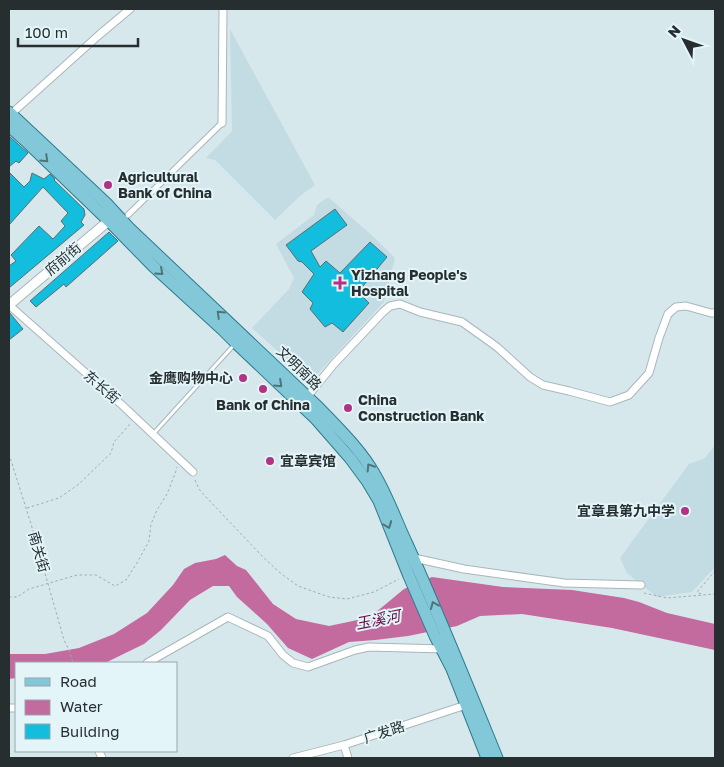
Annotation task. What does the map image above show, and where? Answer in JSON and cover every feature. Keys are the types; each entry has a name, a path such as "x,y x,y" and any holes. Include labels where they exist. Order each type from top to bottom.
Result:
{"main road":[{"name":"文明南路","path":"10,117 118,216 239,340 307,397 342,432 366,460 376,475 414,558 441,636"},
{"path":"239,340 314,418 350,458 367,481 379,501 413,584 441,636 470,704 497,758"},
{"path":"470,704 487,758"}],"street":[{"path":"10,117 130,9"},
{"path":"118,216 222,123 223,9"},
{"name":"府前街","path":"9,305 118,216"},
{"path":"307,397 334,364 390,306 400,304 420,312 462,322 497,347 530,377 543,385 610,402 629,395 649,373 668,314 676,307 686,306 715,314"},
{"name":"东长街","path":"9,305 153,434 192,472"},
{"path":"414,558 464,570 564,583 641,585"},
{"path":"149,662 228,617 268,636 283,655 293,663 308,667 355,650 369,647 447,649"},
{"name":"广发路","path":"293,758 344,745 470,704"},
{"path":"344,745 348,758"}],"lane":[{"path":"153,434 239,340"}],"path":[{"path":"26,508 60,498 79,484 111,453 114,442 135,418"},
{"name":"南关街","path":"9,454 64,640 73,662"},
{"path":"9,597 17,597 29,589 76,575 96,575 115,586 126,580 149,541 151,524 167,494 176,471 178,458"},
{"path":"192,472 199,489 206,497 262,556 298,586 329,597 347,599 386,587 399,579 398,574"},
{"path":"702,595 697,592 715,571"},
{"path":"641,585 644,594 667,598 715,594"}],"shaded area":[{"path":"230,29 315,185 300,196 275,220 215,160 206,158 232,131"},
{"name":"Yizhang People's Hospital","path":"328,197 395,258 384,302 311,381 252,328 289,289 294,278 276,244 314,215 317,205"},
{"name":"宜章县第九中学","path":"715,445 715,567 692,592 657,597 627,573 620,558 689,464 705,458"}],"water":[{"name":"玉溪河","path":"225,555 237,566 246,570 273,604 296,619 329,626 367,618 404,589 432,577 503,587 572,590 624,598 667,613 715,624 715,650 612,628 522,614 480,616 457,626 408,636 349,642 312,659 288,648 267,624 237,597 229,586 213,586 190,600 161,630 144,644 107,662 15,662 15,678 9,679 9,654 45,654 79,648 114,634 147,613 173,585 184,569 195,563 216,559"}],"building":[{"path":"9,136 28,153 19,163 16,161 9,167"},
{"path":"9,172 24,187 30,181 32,173 44,179 50,174 84,209 85,215 81,222 84,225 9,288 9,266 16,261 11,255 39,226 53,239 65,226 61,221 68,213 43,187 9,225"},
{"path":"335,209 347,225 311,251 320,267 326,261 340,273 370,242 387,257 358,292 369,303 343,332 332,323 325,327 310,309 313,303 302,292 314,274 302,262 298,261 286,245"},
{"path":"109,232 118,241 66,287 64,284 36,307 30,301"},
{"path":"9,312 23,329 9,340"}],"place":[{"name":"Agricultural Bank of China","path":"108,185"},
{"name":"Yizhang People's Hospital","path":"340,283"},
{"name":"金鹰购物中心","path":"243,378"},
{"name":"Bank of China","path":"263,389"},
{"name":"China Construction Bank","path":"348,408"},
{"name":"宜章宾馆","path":"270,461"},
{"name":"宜章县第九中学","path":"685,511"}]}
